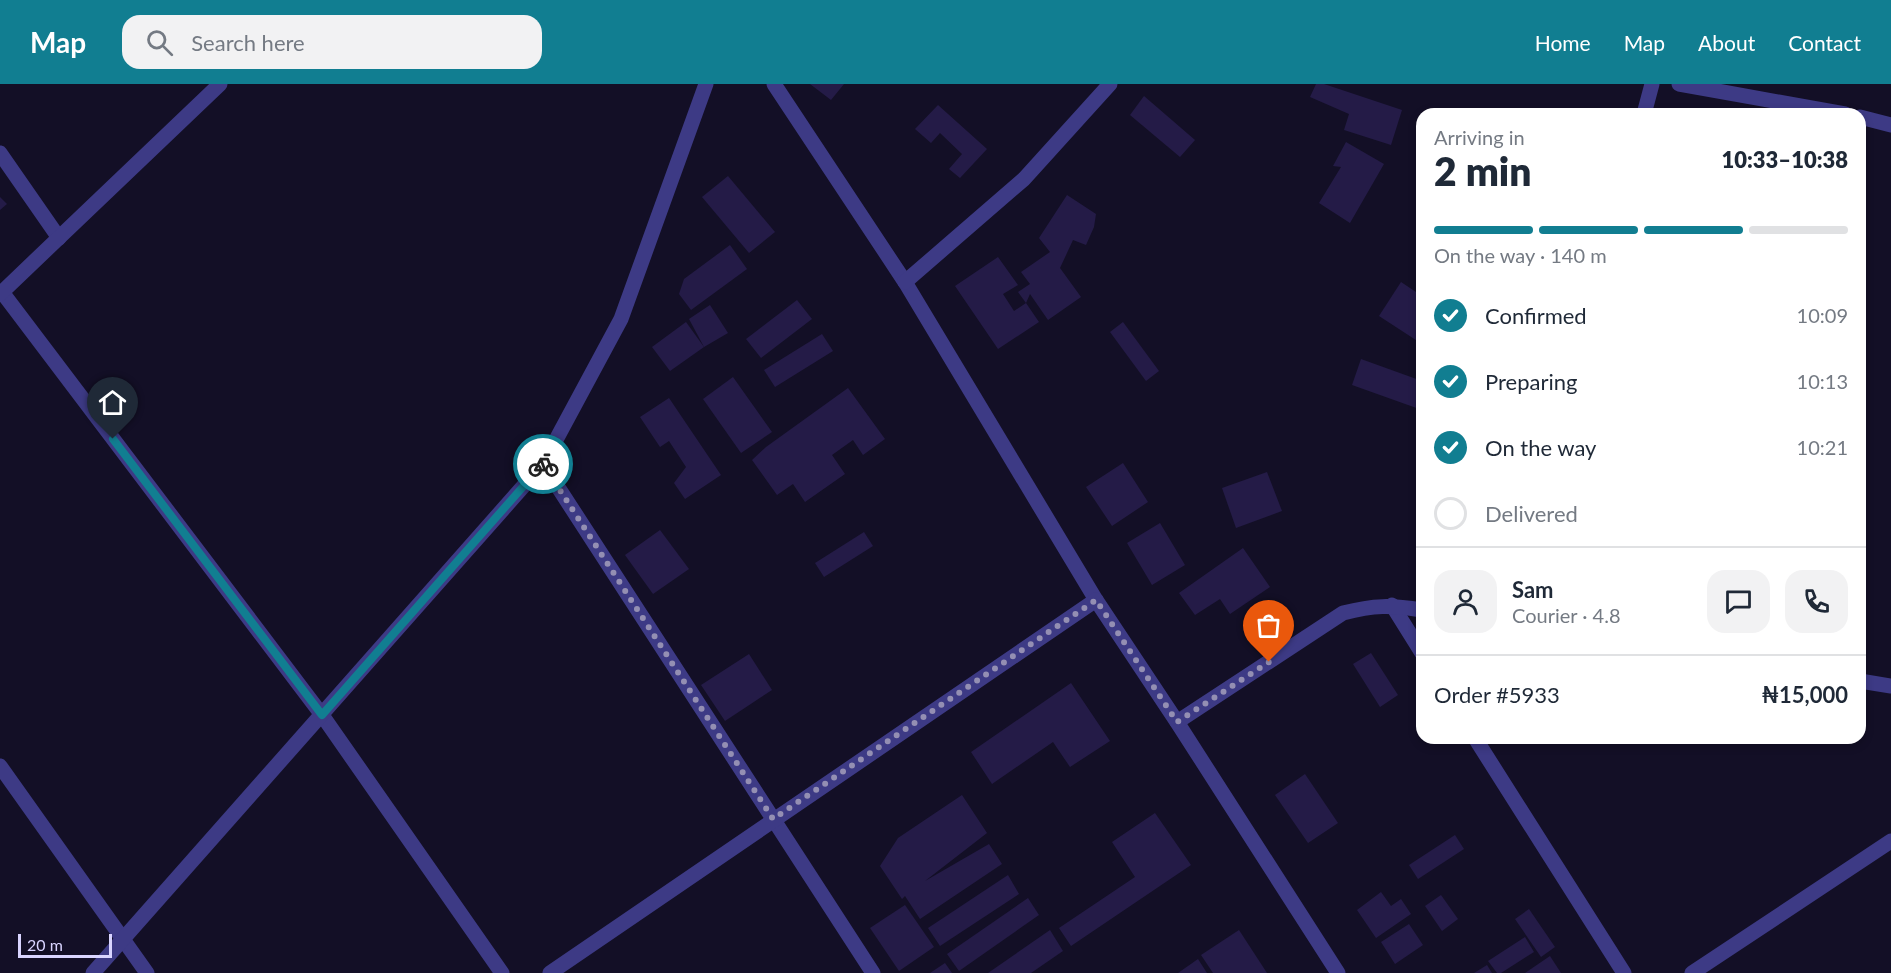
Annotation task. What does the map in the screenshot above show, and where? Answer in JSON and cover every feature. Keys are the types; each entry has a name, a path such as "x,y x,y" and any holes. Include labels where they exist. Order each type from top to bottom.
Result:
{"street":[{"path":"220,84 1,293 322,715 502,973"},
{"path":"93,973 543,464 621,320 706,84"},
{"path":"774,84 905,282 1096,600 1338,973"},
{"path":"905,282 1024,179 1110,84"},
{"path":"1646,108 1652,84"},
{"path":"1679,84 1812,108"},
{"path":"1866,119 1891,125"},
{"path":"0,153 59,238"},
{"path":"543,464 873,973"},
{"path":"550,973 1096,600"},
{"path":"1177,722 1343,613 1392,605 1416,609"},
{"path":"1392,605 1416,643"},
{"path":"1866,682 1891,686"},
{"path":"1480,744 1624,973"},
{"path":"0,766 147,973"},
{"path":"1692,973 1891,841"}],"building":[{"path":"810,84 844,84 831,100"},
{"path":"1316,84 1324,84 1402,110 1391,145 1344,130 1349,114 1310,97"},
{"path":"1144,96 1195,140 1180,157 1130,115"},
{"path":"938,105 987,149 960,178 949,169 962,154 940,133 931,143 915,129"},
{"path":"1346,142 1384,164 1350,223 1319,203 1341,167 1333,166"},
{"path":"728,176 775,232 749,253 702,197"},
{"path":"1067,195 1096,214 1094,227 1086,245 1073,240 1060,268 1081,297 1048,320 1030,294 1026,303 1018,292 1030,284 1021,272 1050,252 1039,238"},
{"path":"0,197 7,204 0,210"},
{"path":"730,245 747,269 691,310 679,294 684,279"},
{"path":"998,257 1018,285 1003,294 1014,311 1026,303 1039,322 998,349 955,286"},
{"path":"1401,282 1416,292 1416,340 1379,316"},
{"path":"797,300 812,319 761,358 746,339"},
{"path":"710,305 728,333 704,347 689,319"},
{"path":"686,322 704,347 670,371 652,347"},
{"path":"1123,322 1159,371 1146,381 1110,332"},
{"path":"822,334 833,351 775,387 764,370"},
{"path":"1361,359 1416,379 1416,408 1352,385"},
{"path":"733,377 772,432 741,453 703,399"},
{"path":"848,388 885,439 863,455 853,440 832,455 845,474 805,502 793,484 777,495 752,460 766,447"},
{"path":"669,398 721,475 685,499 674,483 686,467 669,441 660,447 640,417"},
{"path":"1123,463 1148,502 1112,526 1086,487"},
{"path":"1267,472 1282,511 1236,528 1222,488"},
{"path":"1160,523 1185,565 1152,585 1127,543"},
{"path":"660,530 689,569 653,594 625,555"},
{"path":"864,532 873,546 824,577 815,563"},
{"path":"1243,548 1270,587 1230,614 1220,599 1195,615 1179,593"},
{"path":"1371,653 1398,695 1380,707 1353,664"},
{"path":"749,654 772,690 725,721 701,685"},
{"path":"1071,683 1110,741 1070,767 1053,742 992,784 971,752"},
{"path":"1305,774 1338,823 1308,843 1275,795"},
{"path":"962,795 987,833 925,881 989,844 1002,864 920,919 905,896 902,899 880,866 898,838"},
{"path":"1155,813 1191,865 1071,946 1059,928 1135,877 1112,842"},
{"path":"1455,835 1464,849 1418,879 1409,865"},
{"path":"1008,875 1019,894 940,946 928,928"},
{"path":"1381,892 1391,906 1401,899 1411,914 1376,938 1357,910"},
{"path":"1441,895 1458,919 1442,931 1425,906"},
{"path":"1028,898 1039,915 959,971 947,954"},
{"path":"905,905 934,947 899,971 870,928"},
{"path":"1529,909 1555,947 1541,957 1515,919"},
{"path":"1409,924 1423,945 1395,964 1381,942"},
{"path":"1050,930 1063,951 1031,973 988,973"},
{"path":"1239,930 1267,973 1213,973 1201,955"},
{"path":"1525,937 1534,952 1501,973 1497,973 1488,961"},
{"path":"1550,956 1561,973 1525,973"},
{"path":"1198,959 1207,973 1178,973"},
{"path":"945,963 952,973 930,973"},
{"path":"1487,965 1492,973 1474,973"}],"way so far":[{"path":"543,464 773,819 1096,600 1177,722 1269,662"}],"route":[{"path":"113,439 322,715 543,464"}]}
